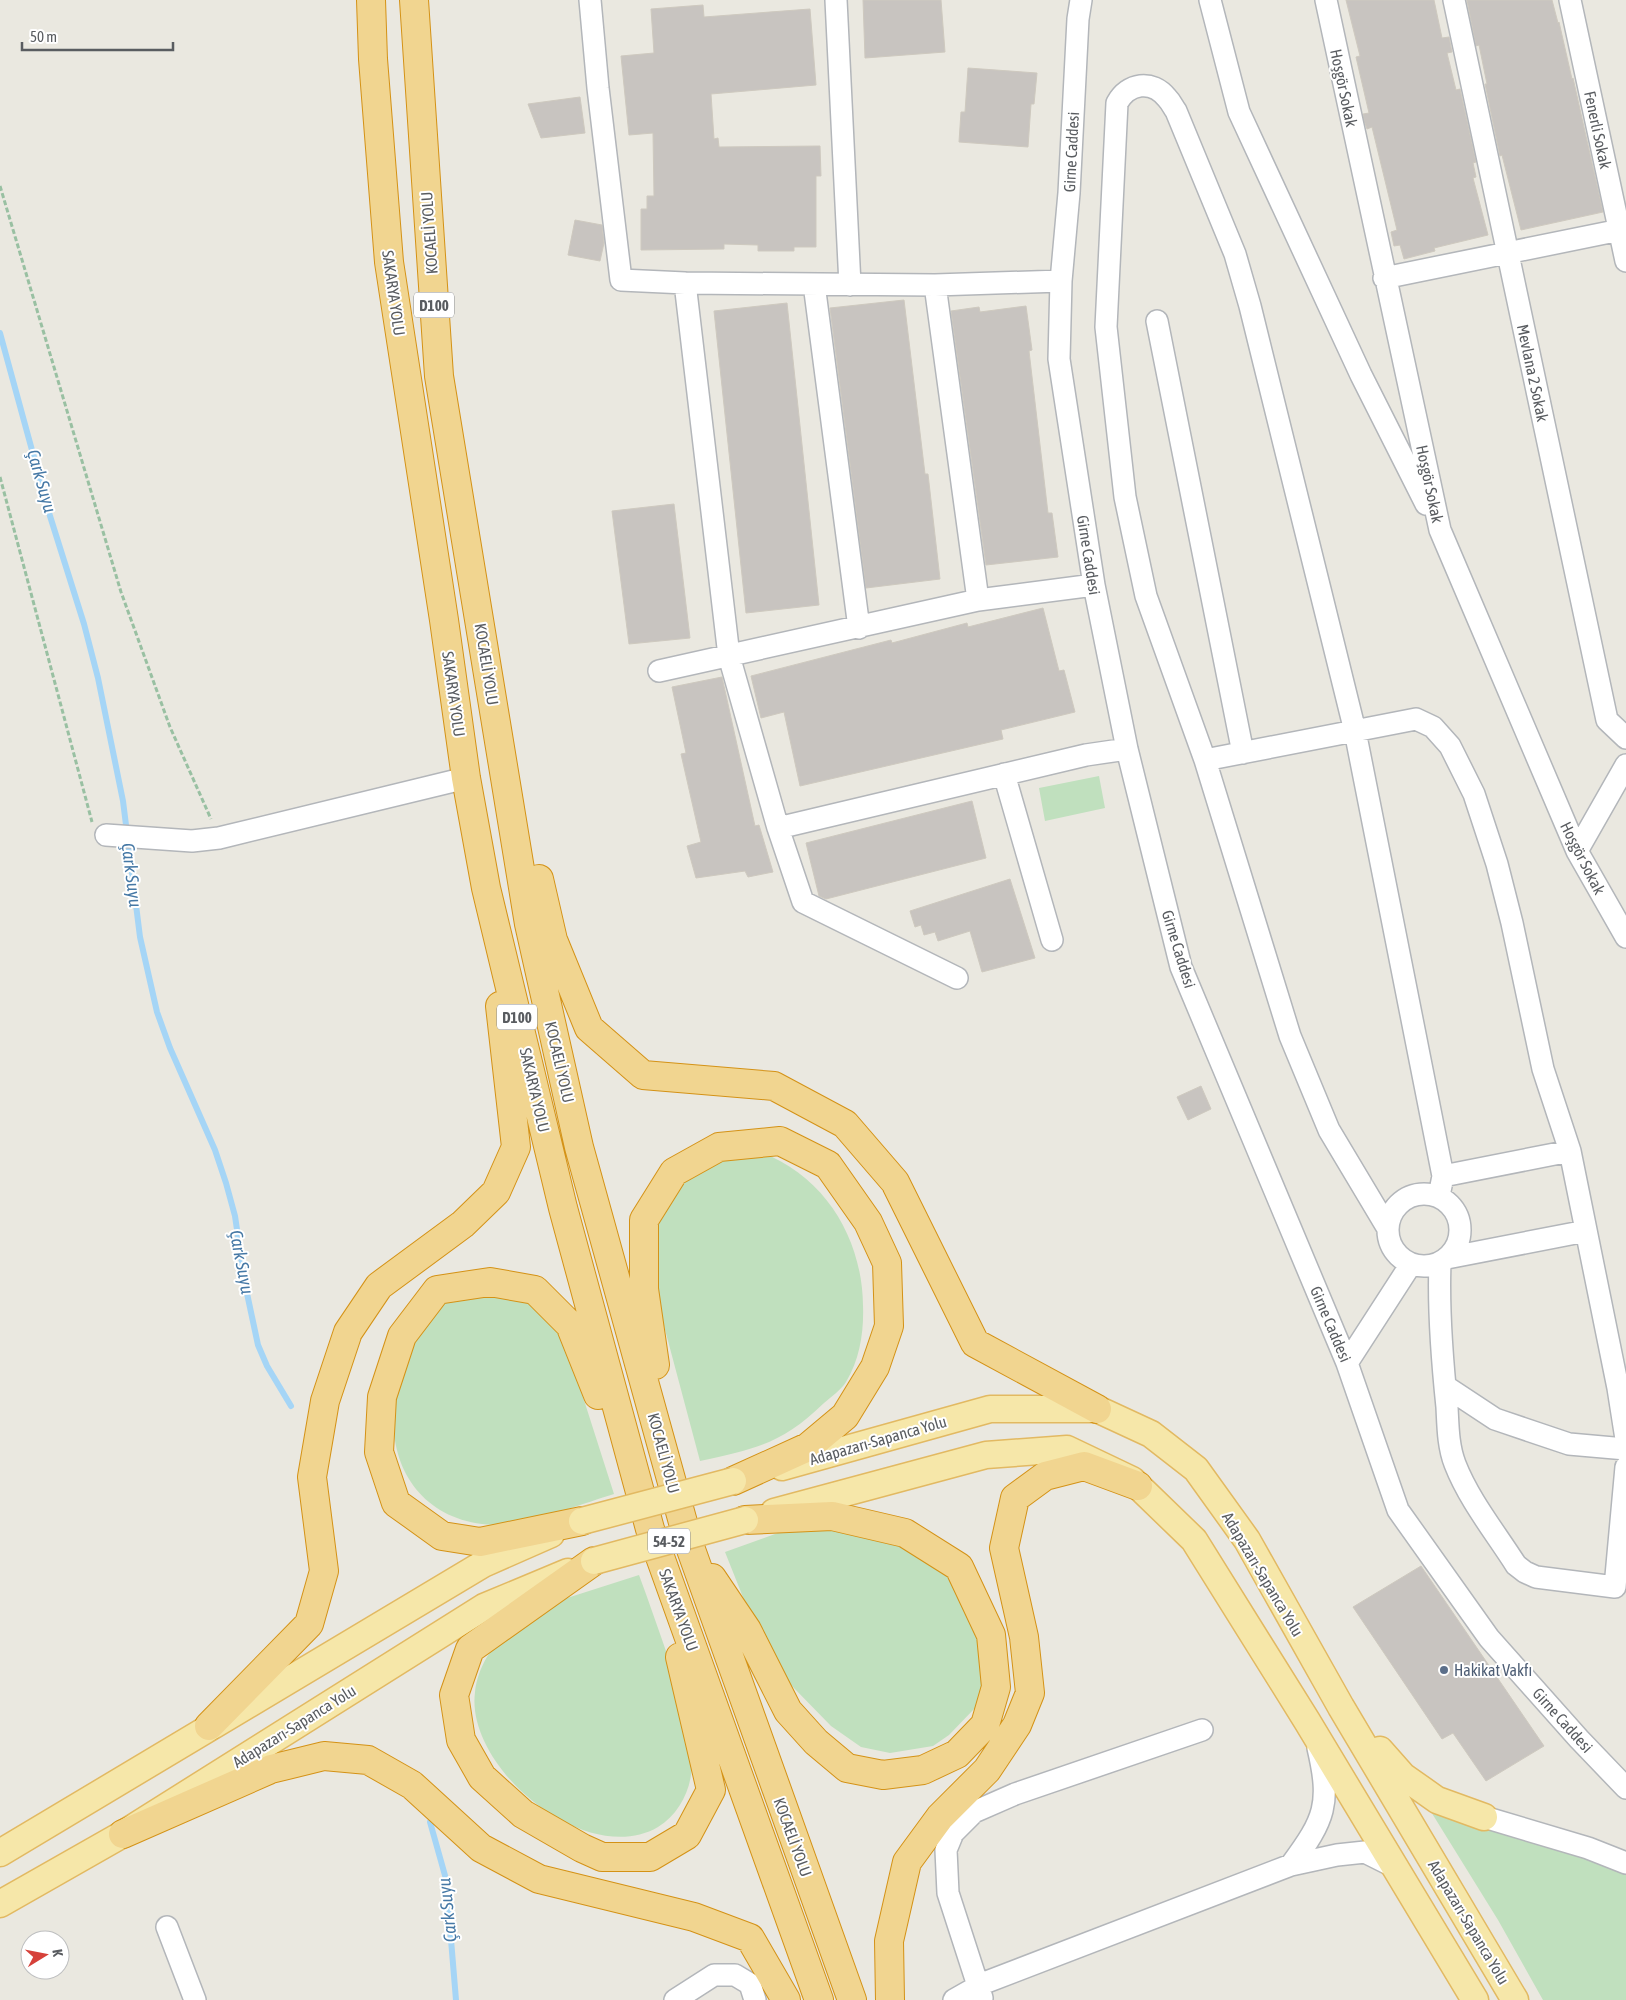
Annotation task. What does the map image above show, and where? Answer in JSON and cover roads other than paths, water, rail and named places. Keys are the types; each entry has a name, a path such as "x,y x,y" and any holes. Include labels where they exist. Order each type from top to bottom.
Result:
{"highway":[{"name":"SAKARYA YOLU","path":"371,0 373,58 388,262 444,620 466,778 486,888 563,1208 648,1522 819,2000"},
{"name":"KOCAELİ YOLU","path":"414,0 439,376 531,933 579,1147 689,1544 852,2000"},
{"path":"478,607 553,940 589,1028 644,1075 774,1086 845,1124 895,1182 975,1343 1097,1409"},
{"path":"210,1726 308,1624 324,1571 312,1477 325,1402 348,1332 380,1286 463,1224 496,1192 516,1147 486,888"},
{"path":"669,1470 644,1289 644,1220 674,1172 719,1147 780,1142 828,1165 868,1222 887,1263 889,1326 875,1367 845,1416 808,1447 733,1481"},
{"path":"582,1521 480,1542 442,1536 396,1503 379,1452 382,1397 402,1336 437,1290 490,1282 535,1290 570,1325 648,1522 711,1790 687,1835 650,1857 602,1857 582,1848 523,1814 482,1777 461,1740 454,1695 470,1649 594,1561"},
{"path":"890,2000 889,1941 907,1862 940,1817 987,1770 1017,1725 1030,1693 1024,1637 1004,1548 1015,1498 1045,1476 1084,1466 1138,1486"},
{"path":"689,1544 747,1630 788,1711 816,1742 847,1768 883,1775 923,1770 957,1754 985,1725 996,1687 991,1635 959,1567 905,1533 832,1516 744,1520"},
{"path":"123,1834 271,1769 324,1756 368,1760 412,1785 481,1848 540,1879 694,1917 750,1938 786,2000"}],"main road":[{"name":"Adapazarı-Sapanca Yolu","path":"733,1481 990,1409 1097,1409 1151,1434 1196,1469 1247,1540 1341,1707 1515,2000"},
{"path":"744,1520 986,1455 1067,1449 1132,1480 1194,1540 1315,1735 1475,2000"},
{"name":"54-52","path":"0,1853 482,1564 582,1521 733,1481"},
{"name":"54-52","path":"594,1561 744,1520"},
{"name":"Adapazarı-Sapanca Yolu","path":"0,1904 123,1834 484,1607 594,1561"},
{"path":"1341,1707 1403,1776 1437,1800 1484,1817"}],"street":[{"path":"590,0 599,98 621,280 685,283 850,285 935,285 1061,281"},
{"path":"836,0 850,285"},
{"name":"Girne Caddesi","path":"1081,0 1078,19 1069,193 1061,281 1059,359 1094,586 1127,749 1181,967 1347,1363 1398,1510 1489,1638 1579,1739 1626,1788"},
{"path":"1210,0 1239,112 1361,375 1440,530"},
{"name":"Hoşgör Sokak","path":"1326,0 1384,278 1440,530 1577,851 1626,937"},
{"name":"Mevlana 2 Sokak","path":"1454,0 1607,720 1626,738"},
{"name":"Fenerli Sokak","path":"1576,1 1626,261"},
{"path":"1388,1227 1329,1130 1290,1036 1205,760 1146,596 1125,496 1106,327 1117,103 1126,92 1138,85 1147,85 1167,96 1176,112 1235,254 1250,306 1355,731 1443,1176 1438,1196"},
{"path":"1384,278 1620,230"},
{"path":"685,283 729,656 778,828 803,902 957,978"},
{"path":"814,284 859,628"},
{"path":"935,285 978,600"},
{"path":"1157,322 1243,753"},
{"path":"658,672 978,600 1094,586"},
{"path":"1205,760 1416,719 1433,727 1450,746 1474,794 1497,864 1512,923 1543,1069 1570,1151 1618,1388 1626,1439"},
{"path":"778,828 1086,755 1127,749"},
{"path":"1577,851 1626,765"},
{"path":"1004,774 1052,940"},
{"path":"106,835 192,841 219,838 466,778"},
{"path":"1443,1176 1570,1151"},
{"path":"1586,1231 1444,1260 1432,1266 1411,1264 1402,1259 1388,1239 1390,1216 1396,1206 1405,1198 1416,1194 1427,1193 1438,1196 1448,1202 1455,1210 1459,1220 1458,1242 1444,1260 1439,1288 1450,1441 1457,1468 1483,1514 1516,1565 1536,1577 1615,1587 1626,1467"},
{"path":"1347,1363 1411,1264"},
{"path":"1445,1386 1496,1419 1569,1444 1626,1449"},
{"path":"981,1993 948,1893 946,1850 953,1833 974,1812 1015,1794 1202,1730"},
{"path":"1291,1865 1312,1837 1325,1805 1324,1775 1315,1735"},
{"path":"1484,1817 1588,1848 1626,1863"},
{"path":"954,2000 981,1993 1291,1865 1337,1855 1365,1852 1395,1867"},
{"path":"167,1927 195,2000"},
{"path":"675,2000 714,1975 735,1975 750,1984 755,2000"}],"waterway":[{"name":"Çark Suyu","path":"0,333 50,516 84,624 98,678 123,801 140,937 157,1012 170,1048 215,1150 226,1183 235,1216 245,1284 258,1345 267,1366 291,1406"},
{"name":"Çark Suyu","path":"430,1822 446,1879 456,2000"}],"place":[{"name":"Hakikat Vakfı","path":"1444,1670"}]}
